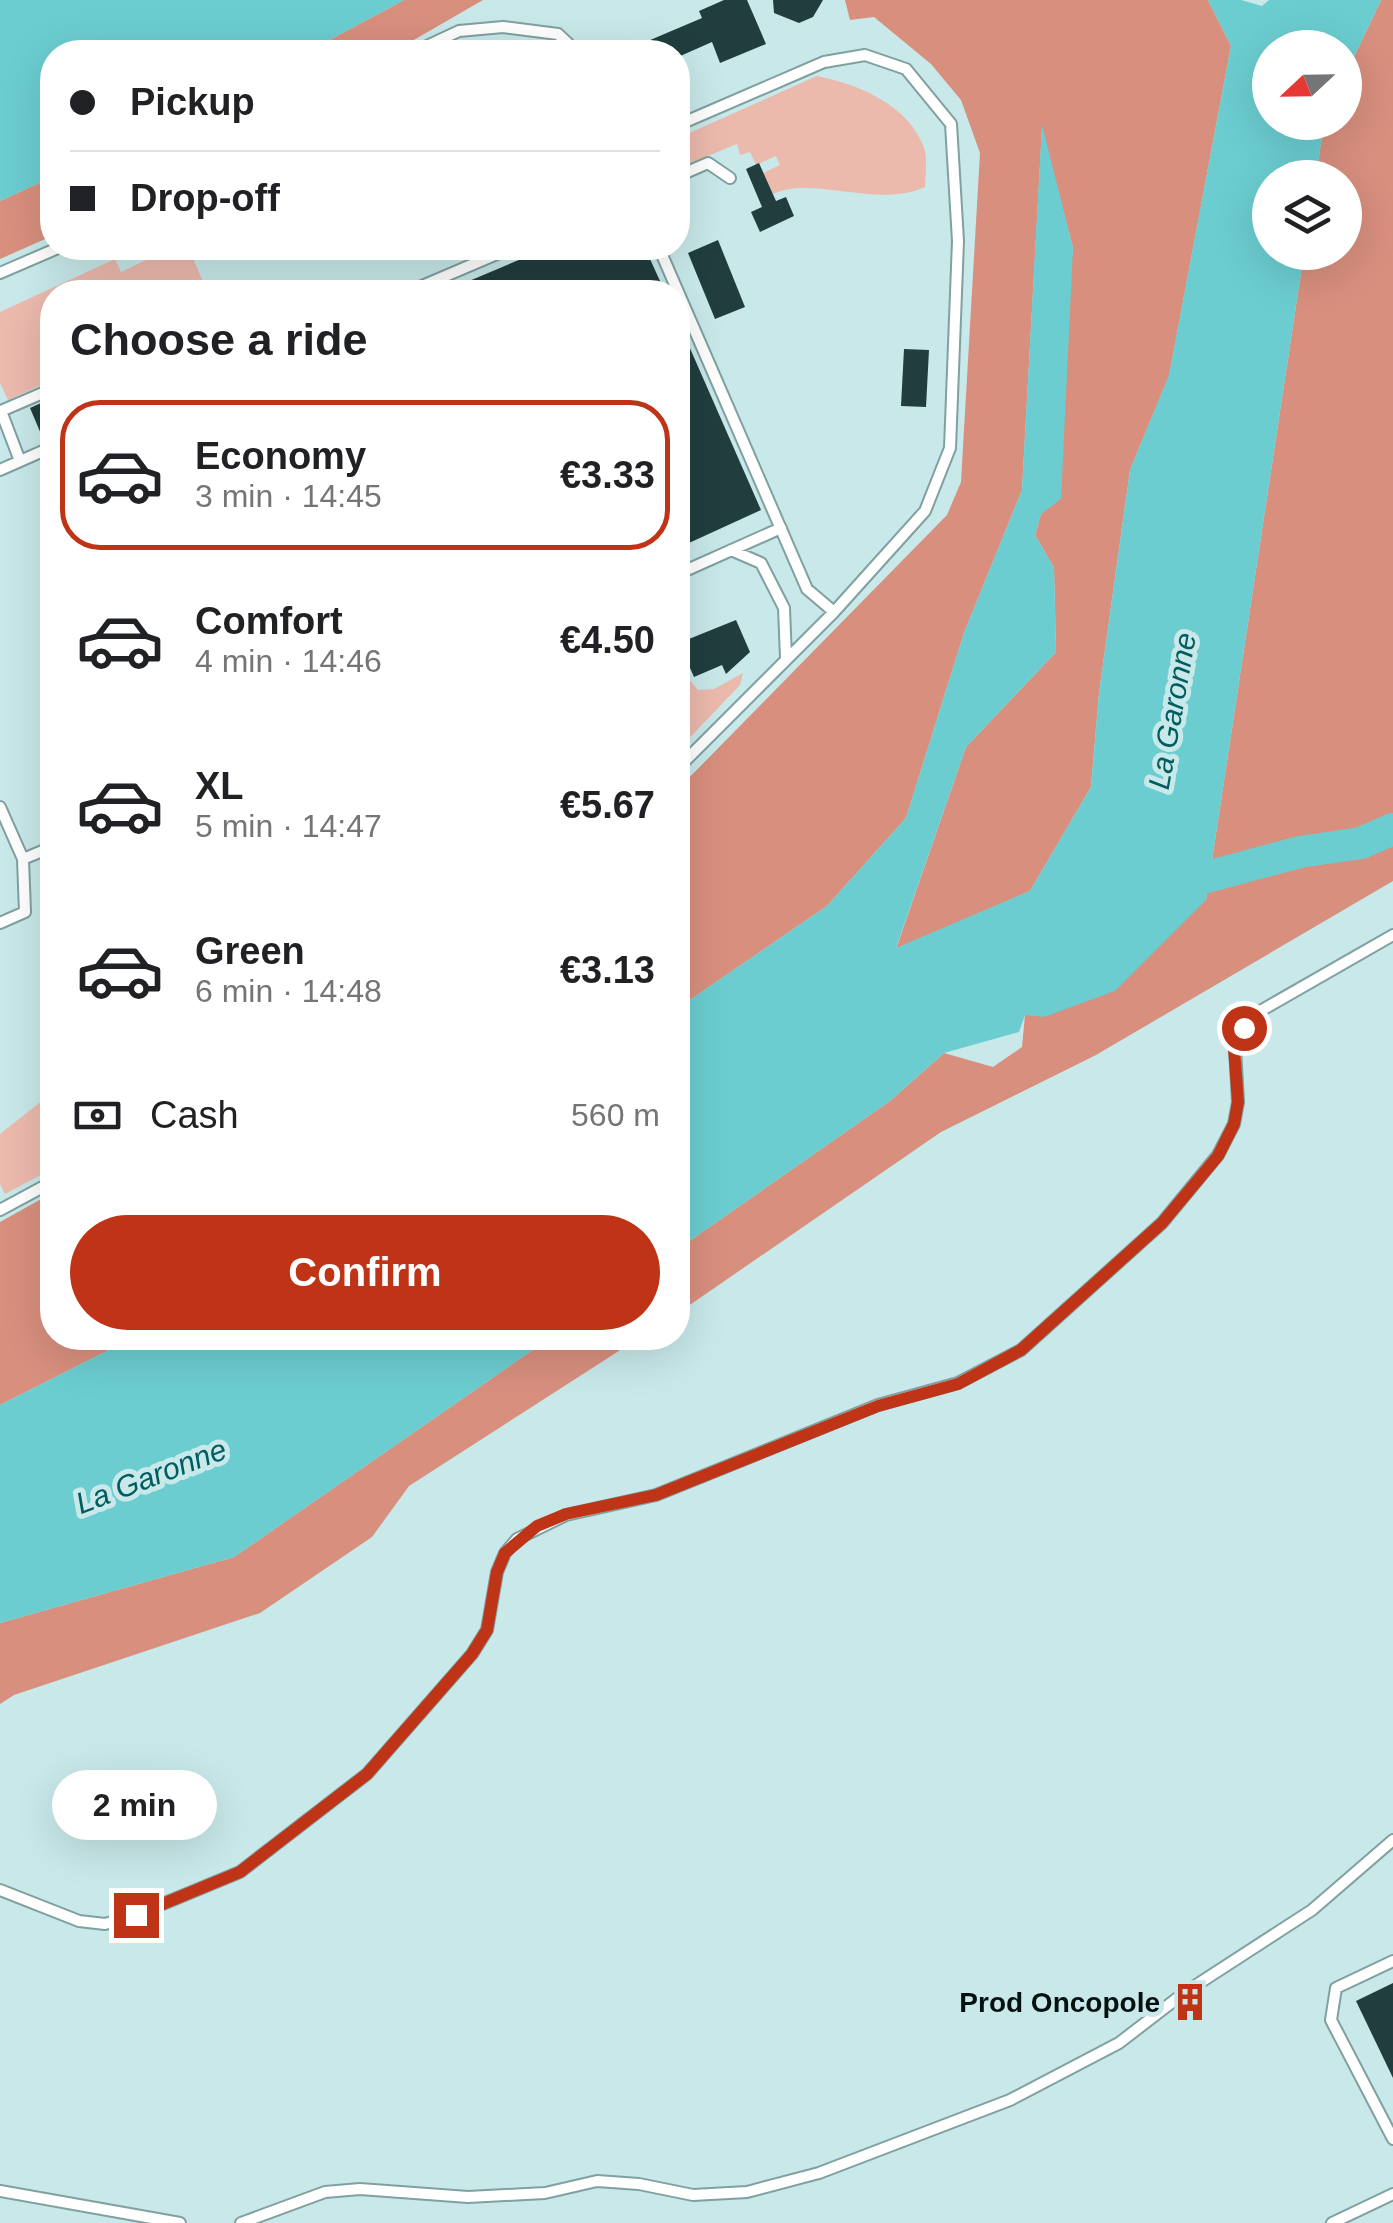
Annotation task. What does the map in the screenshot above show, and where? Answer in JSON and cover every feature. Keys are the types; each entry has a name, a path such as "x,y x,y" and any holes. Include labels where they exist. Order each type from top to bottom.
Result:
{"lane":[{"path":"440,40 459,31 503,26 558,34 564,40"},
{"path":"690,119 824,62 865,55 906,68 951,124 958,241 950,448 925,511 834,612 690,756"},
{"path":"690,170 708,162 730,178"},
{"path":"0,272 40,255"},
{"path":"436,280 484,260"},
{"path":"690,319 807,588 834,612"},
{"path":"20,462 2,412 40,395"},
{"path":"0,470 40,453"},
{"path":"690,569 781,528"},
{"path":"731,550 761,563 769,578 784,608 786,658"},
{"path":"0,808 23,860 25,912 0,923"},
{"path":"23,860 40,852"},
{"path":"0,1890 79,1921 104,1924 136,1915 240,1872 367,1774 472,1654 487,1630 497,1572 505,1553 517,1539 566,1514 656,1495 878,1406 958,1384 1021,1350 1162,1223 1218,1156 1234,1124 1238,1102 1234,1048 1255,1014 1393,935"},
{"path":"0,1210 40,1188"},
{"path":"241,2223 325,2192 360,2189 468,2197 546,2193 597,2181 692,2194 747,2192 819,2173 1010,2100 1119,2043 1184,1993 1312,1910 1393,1840"},
{"path":"1393,1961 1336,1988 1331,2020 1393,2139"},
{"path":"0,2192 180,2223"},
{"path":"1332,2223 1393,2194"}],"shaded area":[{"path":"404,0 483,0 414,40 329,40"},
{"path":"845,0 1208,0 1231,46 1169,376 1130,470 1099,693 1091,787 1030,891 896,949 966,747 1056,652 1054,568 1035,535 1041,514 1073,248 1042,129 1022,490 964,633 906,818 827,906 690,1000 690,777 947,515 961,482 980,153 961,100 931,64 874,17 850,20"},
{"path":"1381,0 1393,0 1393,881 1096,1055 941,1132 690,1305 690,1241 890,1101 944,1053 993,1067 1022,1047 1025,1015 1206,900 1301,270 1362,270 1362,160 1319,160 1321,140 1362,140 1362,40"},
{"path":"817,76 865,91 907,120 925,152 925,187 887,195 807,188 773,194 763,173 780,165 776,156 756,165 750,152 740,155 737,144 690,163 690,133"},
{"path":"40,183 40,241 0,259 0,201"},
{"path":"113,260 121,272 146,260 194,260 202,280 69,280"},
{"path":"40,294 40,385 8,400 0,383 0,312"},
{"path":"743,673 740,685 690,737 690,680 698,690 714,689"},
{"path":"40,1102 40,1175 5,1194 0,1184 0,1134"},
{"path":"40,1200 40,1350 109,1350 0,1405 0,1222"},
{"path":"533,1350 620,1350 409,1486 372,1537 260,1613 14,1695 0,1704 0,1623 234,1557"}],"water":[{"path":"0,0 404,0 329,40 40,40 40,183 0,201"},
{"name":"La Garonne","path":"1208,0 1241,0 1262,6 1269,0 1381,0 1362,40 1362,30 1252,30 1252,140 1321,140 1319,160 1252,160 1252,270 1301,270 1206,900 1115,991 1044,1017 1025,1015 1019,1032 944,1053 890,1101 690,1241 690,1000 827,906 906,818 964,633 1022,490 1042,125 1073,248 1061,499 1041,514 1035,535 1054,568 1056,652 966,747 896,948 1030,891 1091,787 1099,693 1130,470 1169,375 1231,46"},
{"name":"La Garonne","path":"109,1350 533,1350 234,1557 0,1623 0,1405"}],"building":[{"path":"724,0 747,0 766,44 720,63 712,42 690,52 690,40 650,40 702,18 699,11"},
{"path":"773,0 823,0 813,17 799,23 774,13"},
{"path":"759,163 776,201 786,197 794,216 760,232 751,212 762,207 746,169"},
{"path":"718,240 745,307 715,319 690,252"},
{"path":"519,260 650,260 660,280 471,280"},
{"path":"690,348 761,510 690,543"},
{"path":"904,349 929,350 926,407 901,406"},
{"path":"40,403 40,432 30,408"},
{"path":"736,620 750,652 726,674 722,665 694,677 690,668 690,639"},
{"path":"1393,1983 1393,2078 1356,2001"}],"waterway":[{"path":"1166,888 1300,852 1361,843 1393,829"}],"place":[{"name":"Prod Oncopole","path":"1190,2002"}],"route":[{"path":"136,1915 240,1872 367,1774 472,1654 487,1630 497,1572 505,1553 537,1526 566,1514 656,1495 878,1406 958,1384 1021,1350 1162,1223 1218,1156 1234,1124 1238,1102 1234,1048 1244,1028"}]}
